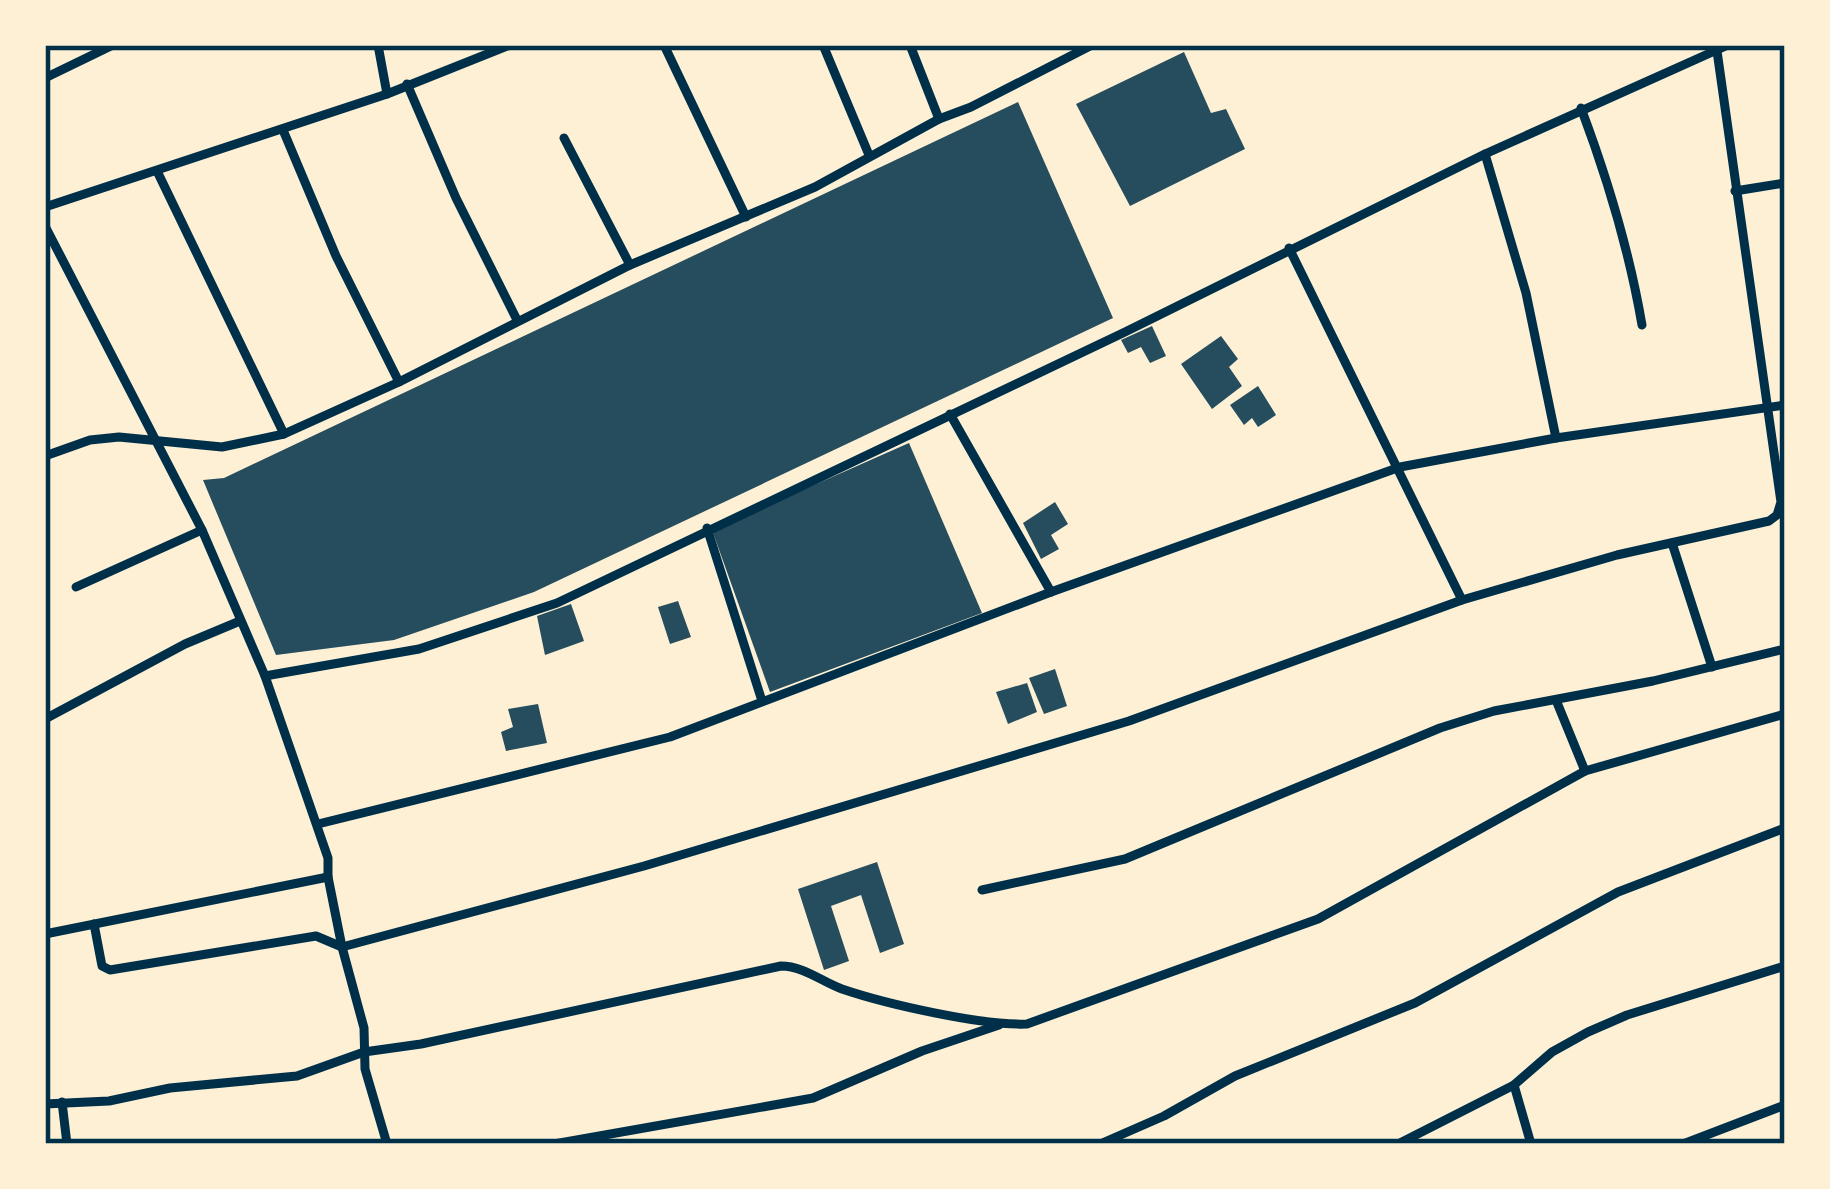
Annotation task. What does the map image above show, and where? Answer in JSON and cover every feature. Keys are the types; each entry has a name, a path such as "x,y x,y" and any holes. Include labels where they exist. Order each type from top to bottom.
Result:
{"street":[{"path":"45,78 113,45"},
{"path":"378,45 387,94"},
{"path":"45,207 387,94 510,45"},
{"path":"664,45 746,217"},
{"path":"823,45 869,155"},
{"path":"910,45 940,119"},
{"path":"45,456 89,440 152,439 222,447 284,434 630,265 815,187 869,155 1093,45"},
{"path":"265,676 332,667 439,643 557,603 1581,108 1728,45"},
{"path":"94,924 102,966 110,970 316,936 342,947 644,866 1129,721 1462,600 1672,542 1769,521 1783,501 1717,51"},
{"path":"407,84 517,320"},
{"path":"1581,108 1630,254 1642,325"},
{"path":"283,130 336,256 398,382"},
{"path":"564,138 630,265"},
{"path":"1485,154 1526,292 1556,438"},
{"path":"157,171 284,434"},
{"path":"1735,191 1785,183"},
{"path":"45,226 202,530 265,676 328,858 342,947 357,993 365,1069 387,1144"},
{"path":"1289,248 1462,600"},
{"path":"318,824 650,742 1400,467 1556,438 1785,405"},
{"path":"950,414 1051,592"},
{"path":"707,529 763,701"},
{"path":"76,587 202,530"},
{"path":"1672,542 1712,667"},
{"path":"45,719 185,644 240,621"},
{"path":"982,890 1125,859 1440,728 1494,711 1785,649"},
{"path":"1556,700 1585,771"},
{"path":"45,1104 297,1076 364,1052 421,1044 781,966 801,969 844,989 1000,1025 1027,1024 1318,919 1585,771 1785,714"},
{"path":"1100,1144 1235,1076 1415,1003 1618,892 1785,828"},
{"path":"45,934 328,877"},
{"path":"1398,1144 1514,1085 1552,1052 1588,1032 1785,966"},
{"path":"554,1144 812,1098 922,1051 1000,1025"},
{"path":"1514,1085 1531,1144"},
{"path":"62,1102 67,1144"},
{"path":"1683,1144 1785,1105"}],"building":[{"path":"1184,52 1211,113 1226,109 1245,149 1130,206 1076,104"},
{"path":"1018,102 1113,318 534,592 394,640 276,655 203,480 224,478"},
{"path":"1152,326 1166,356 1150,363 1141,347 1128,353 1121,340"},
{"path":"1221,336 1238,359 1229,367 1242,386 1212,409 1181,364"},
{"path":"1258,386 1276,415 1258,427 1252,418 1244,425 1230,405"},
{"path":"909,443 982,613 770,692 712,530"},
{"path":"1055,502 1068,524 1051,535 1059,549 1041,559 1023,523"},
{"path":"678,601 691,637 670,644 658,607"},
{"path":"571,604 584,641 545,655 537,616"},
{"path":"1055,669 1067,706 1044,714 1029,678"},
{"path":"1027,683 1037,712 1008,724 996,692"},
{"path":"538,704 547,743 506,751 501,732 513,727 508,709"},
{"path":"877,862 904,944 880,953 861,895 831,906 849,961 824,970 798,889"}]}
